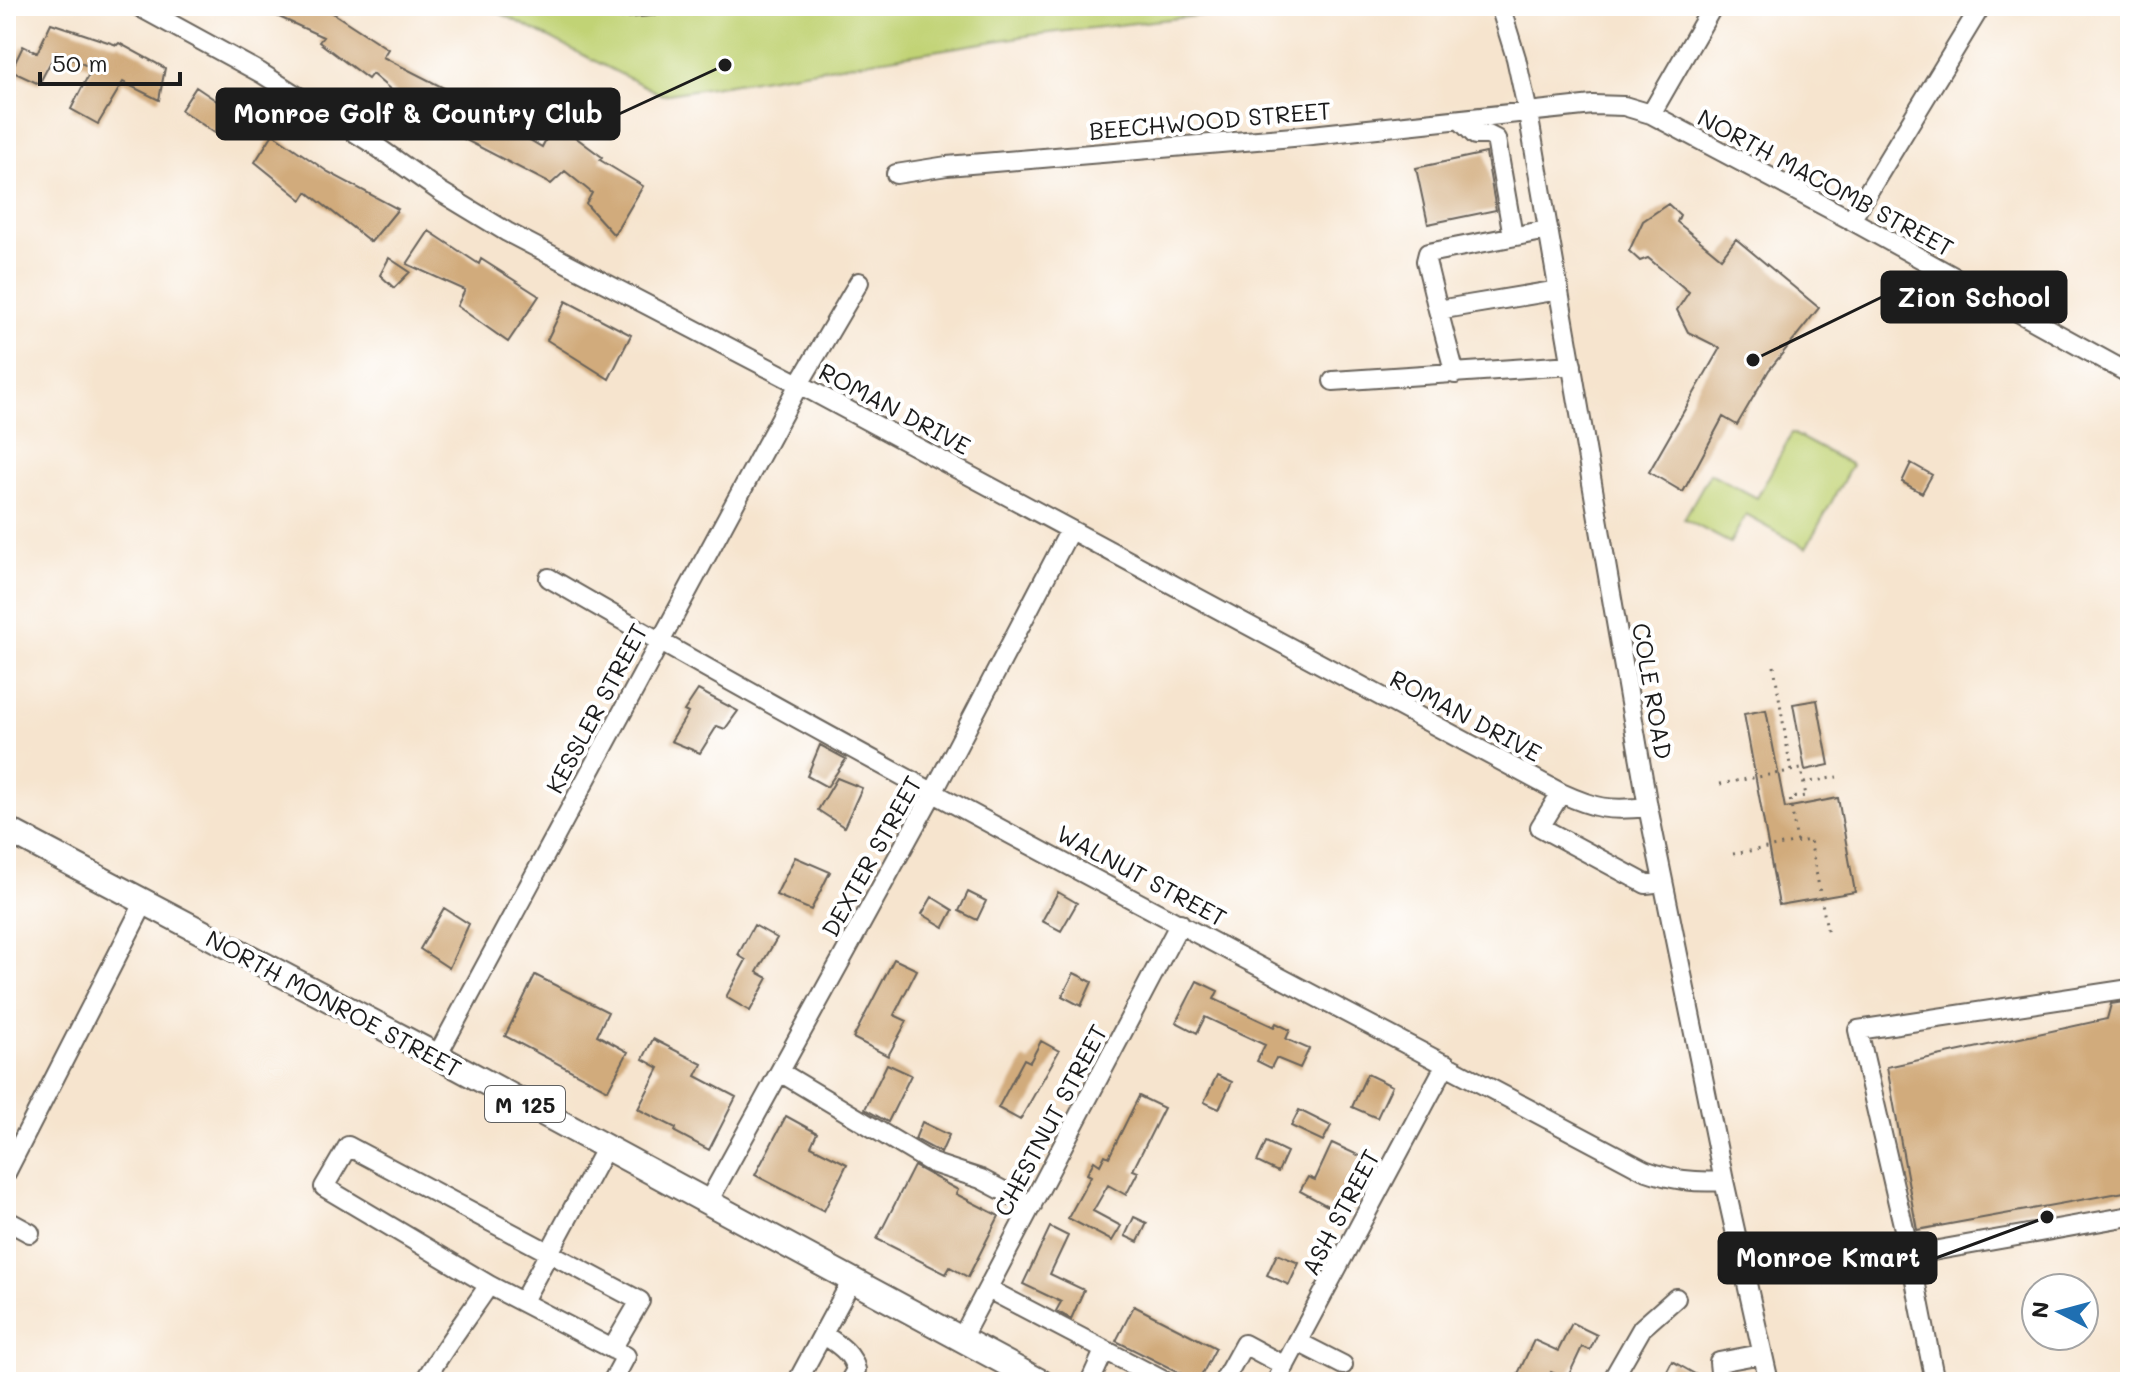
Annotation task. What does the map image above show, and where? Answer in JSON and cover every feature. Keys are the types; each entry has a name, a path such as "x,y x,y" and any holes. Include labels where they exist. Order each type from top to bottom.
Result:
{"main road":[{"name":"NORTH MONROE STREET","path":"6,829 437,1056 1041,1382"}],"street":[{"name":"ROMAN DRIVE","path":"138,6 261,73 507,232 799,384 1561,793 1589,806 1614,811 1648,807"},
{"path":"592,6 611,9 650,6"},
{"name":"COLE ROAD","path":"1500,6 1528,113 1648,807 1724,1181 1769,1382"},
{"path":"1651,114 1713,6"},
{"path":"1851,220 1981,6"},
{"name":"NORTH MACOMB STREET","path":"1528,113 1593,105 1624,106 1651,114 2130,374"},
{"name":"BEECHWOOD STREET","path":"896,174 947,166 1528,113"},
{"path":"1460,120 1475,135 1488,135 1496,139 1513,236"},
{"path":"1455,374 1426,261 1428,253 1547,230"},
{"name":"KESSLER STREET","path":"437,1056 799,384 859,282"},
{"path":"1438,310 1559,290"},
{"path":"1333,381 1572,365"},
{"name":"DEXTER STREET","path":"708,1202 934,791 1070,530"},
{"name":"WALNUT STREET","path":"549,578 659,642 934,791 1644,1170 1670,1179 1696,1183 1724,1181"},
{"path":"1561,793 1540,827 1646,884 1663,882"},
{"path":"6,1173 144,903"},
{"name":"CHESTNUT STREET","path":"961,1339 1180,923"},
{"path":"1935,1382 1910,1255 1858,1030 2130,989"},
{"name":"ASH STREET","path":"1281,1374 1446,1064"},
{"path":"780,1072 932,1163 981,1179 1032,1206"},
{"path":"612,1349 640,1301 348,1146 324,1187 489,1285 523,1301 612,1349 626,1356 612,1382"},
{"path":"523,1301 606,1147"},
{"path":"1910,1255 2130,1216"},
{"path":"6,1220 30,1233"},
{"path":"797,1382 852,1280"},
{"path":"424,1382 444,1346 489,1285"},
{"path":"988,1289 1166,1382"},
{"path":"1611,1382 1642,1328 1676,1298"},
{"path":"823,1334 845,1351 854,1363 856,1370 849,1382"},
{"path":"1298,1342 1343,1365"},
{"path":"1223,1382 1244,1344 1281,1374"},
{"path":"1090,1382 1104,1351"},
{"path":"1721,1382 1719,1362 1761,1354"}],"path":[{"path":"1774,666 1791,771"},
{"path":"1720,784 1801,769 1806,796 1790,798 1797,843"},
{"path":"1804,783 1837,777"},
{"path":"1733,854 1810,840 1828,934"}],"green space":[{"path":"486,6 1282,6 1032,35 662,95"},
{"path":"1792,433 1852,465 1806,548 1746,515 1730,543 1684,519 1710,473 1757,498"}],"building":[{"path":"255,6 322,6 388,49 383,57 446,89 423,117 372,74 368,79 319,42 323,37"},
{"path":"51,23 117,45 119,43 165,68 159,100 123,82 98,124 71,109 92,68 56,52 39,84 11,71 23,46 37,53"},
{"path":"196,87 236,114 221,137 181,110"},
{"path":"478,110 542,147 555,122 602,157 600,160 643,186 614,235 586,204 592,193 565,171 551,184 464,139"},
{"path":"273,134 328,172 398,209 371,242 307,192 302,200 255,162"},
{"path":"1486,153 1496,210 1428,224 1416,168"},
{"path":"1668,204 1680,215 1677,222 1721,258 1736,239 1819,308 1769,370 1737,425 1723,417 1683,492 1649,472 1720,348 1688,332 1677,310 1689,292 1648,258 1640,261 1629,251 1643,221"},
{"path":"429,231 479,264 481,259 539,296 508,342 457,306 465,290 407,264"},
{"path":"389,258 410,272 394,288 380,275"},
{"path":"566,301 631,335 609,379 547,340"},
{"path":"1911,463 1932,475 1922,493 1902,482"},
{"path":"698,690 738,711 725,729 717,726 700,753 671,741 688,713 684,711"},
{"path":"1817,700 1829,765 1805,770 1793,704"},
{"path":"1766,710 1785,808 1838,798 1855,892 1779,905 1744,714"},
{"path":"820,745 846,759 827,787 807,776"},
{"path":"837,778 862,788 844,827 818,810"},
{"path":"795,857 830,872 811,910 776,895"},
{"path":"968,892 986,901 977,920 959,911"},
{"path":"1058,892 1077,903 1061,931 1042,921"},
{"path":"932,897 953,910 944,927 922,914"},
{"path":"444,908 469,924 449,968 420,949"},
{"path":"754,925 777,938 757,972 768,978 750,1011 726,997 746,960 738,955"},
{"path":"894,959 917,970 894,1015 907,1021 888,1056 853,1038"},
{"path":"1074,973 1092,982 1081,1006 1062,996"},
{"path":"535,975 608,1012 597,1035 628,1052 608,1090 505,1036"},
{"path":"1197,981 1218,991 1214,999 1274,1027 1276,1023 1290,1030 1286,1039 1309,1049 1300,1068 1276,1058 1271,1068 1257,1061 1265,1045 1205,1017 1197,1033 1176,1022"},
{"path":"2130,1001 2130,1191 1917,1230 1887,1067 2107,1019 2111,1004"},
{"path":"653,1039 702,1064 696,1076 736,1097 709,1150 675,1132 676,1128 638,1109 659,1068 643,1059"},
{"path":"1041,1041 1059,1051 1020,1120 998,1108 1024,1059 1030,1062"},
{"path":"887,1064 911,1075 888,1122 865,1109"},
{"path":"1367,1074 1392,1086 1377,1118 1352,1107"},
{"path":"1217,1075 1232,1082 1219,1109 1204,1102"},
{"path":"1139,1096 1164,1108 1133,1170 1138,1172 1126,1195 1108,1185 1093,1211 1121,1226 1112,1241 1068,1218 1091,1176 1087,1174 1094,1161 1100,1165 1105,1155 1109,1157"},
{"path":"1299,1110 1331,1126 1323,1141 1291,1126"},
{"path":"786,1116 817,1133 811,1146 847,1164 824,1211 755,1175"},
{"path":"922,1122 949,1135 941,1153 915,1139"},
{"path":"1266,1142 1287,1152 1278,1172 1257,1162"},
{"path":"1332,1143 1362,1157 1333,1209 1300,1191 1308,1177 1315,1180"},
{"path":"914,1166 958,1190 956,1194 999,1216 968,1277 950,1267 946,1274 877,1239"},
{"path":"1134,1217 1147,1223 1138,1242 1125,1236"},
{"path":"1050,1227 1068,1236 1050,1274 1084,1290 1071,1319 1056,1311 1061,1302 1023,1284"},
{"path":"1277,1254 1299,1263 1289,1285 1267,1275"},
{"path":"1134,1306 1216,1348 1198,1382 1116,1341"},
{"path":"1572,1323 1597,1335 1590,1350 1582,1347 1567,1379 1551,1372 1546,1382 1514,1382 1534,1340 1558,1351"},
{"path":"1672,1361 1709,1382 1661,1382"}],"place":[{"name":"Monroe Golf & Country Club","path":"725,65"},
{"name":"Zion School","path":"1753,360"},
{"name":"Monroe Kmart","path":"2047,1217"}]}
